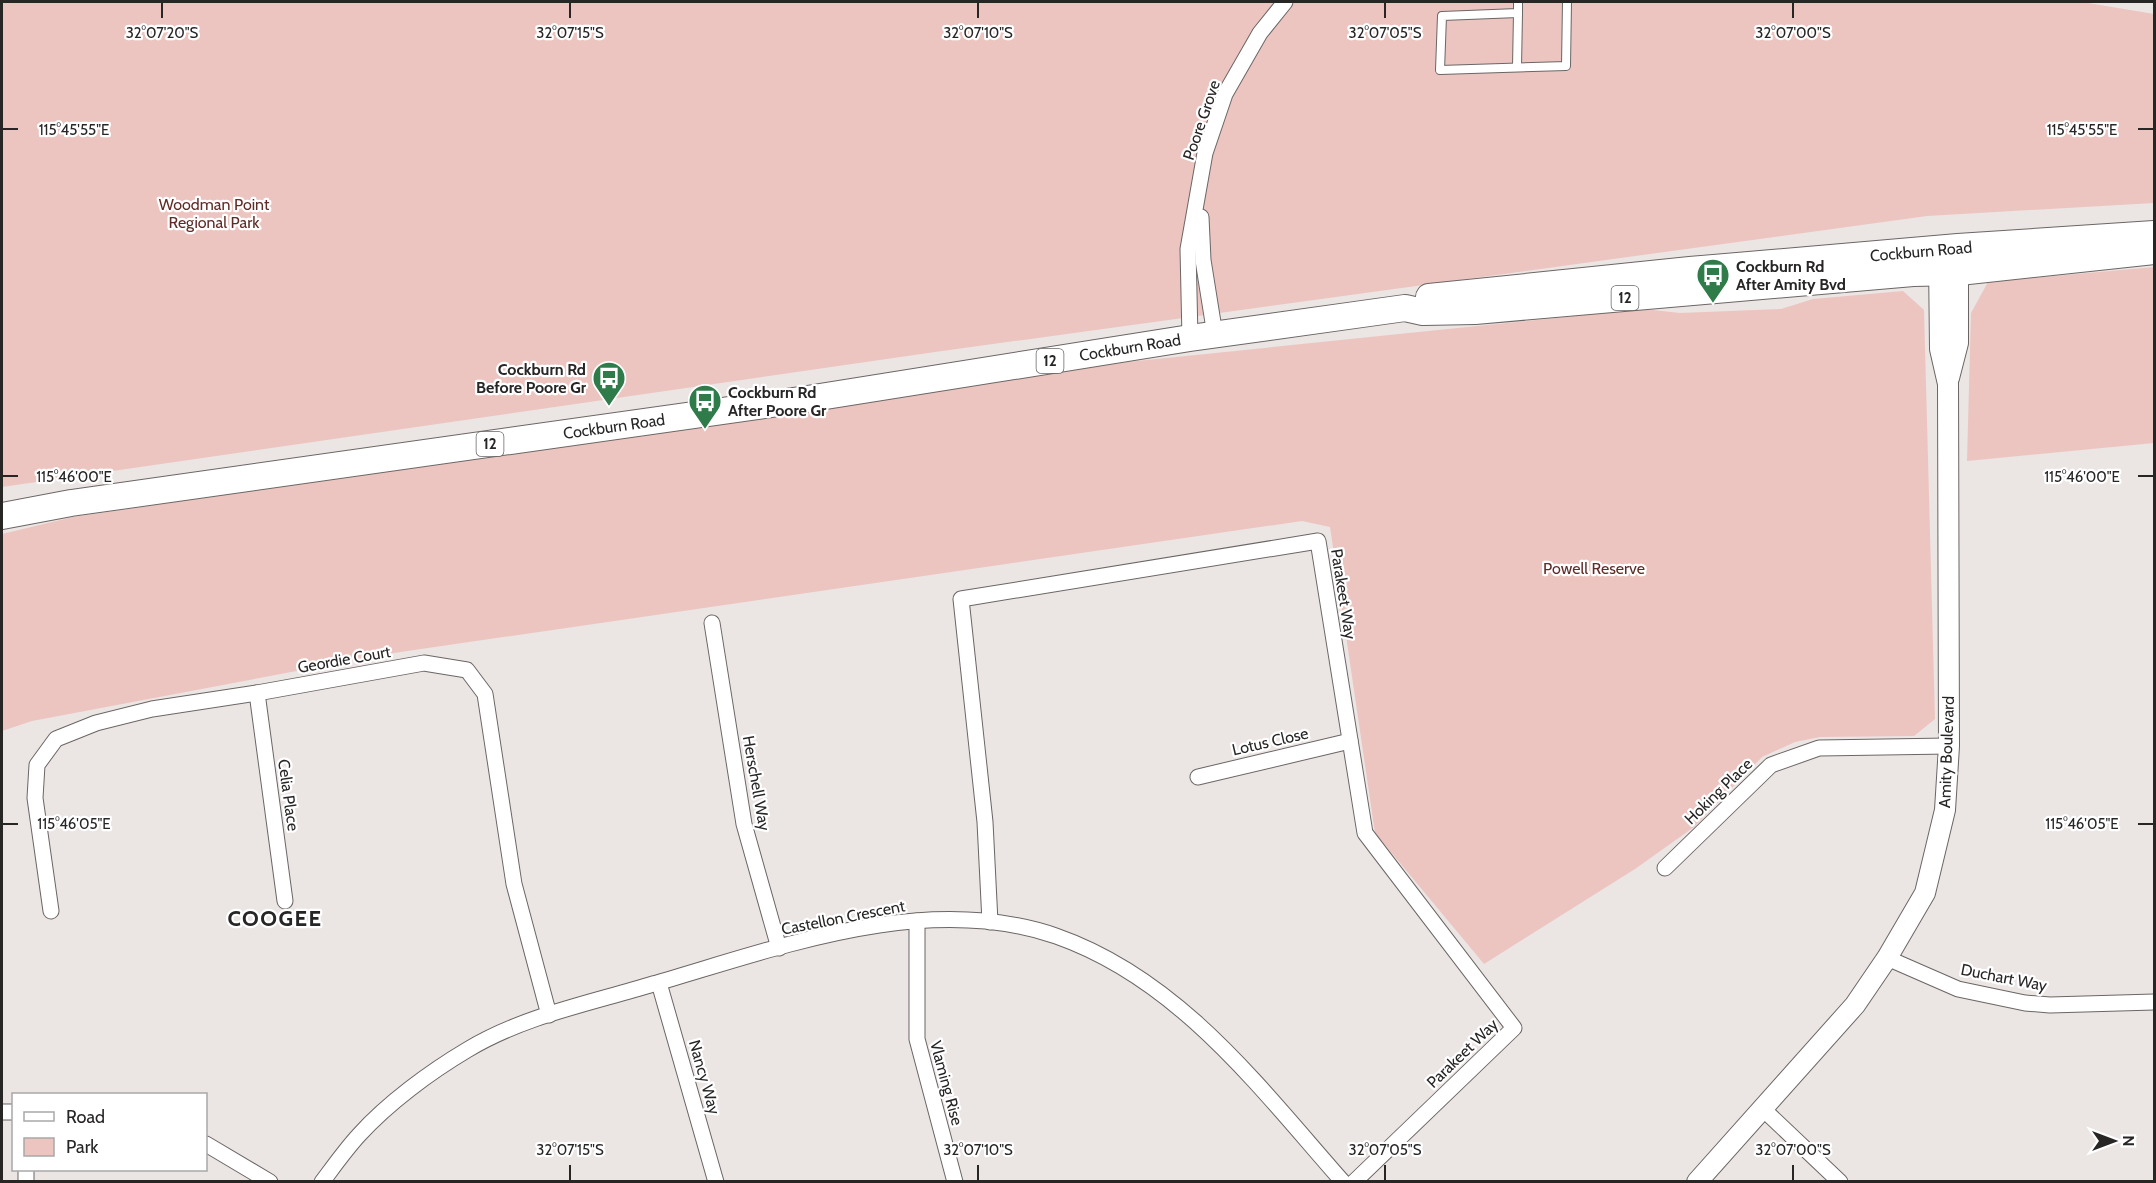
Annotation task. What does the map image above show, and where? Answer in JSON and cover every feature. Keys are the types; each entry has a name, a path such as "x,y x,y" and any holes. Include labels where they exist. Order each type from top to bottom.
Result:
{"main road":[{"name":"Cockburn Road","path":"1949,260 2154,234"},
{"name":"Cockburn Road","path":"2,516 71,503 909,384 1202,336 1405,308 1415,301 1431,297 1690,270 2154,251"}],"street":[{"name":"Poore Grove","path":"1202,336 1188,249 1205,153 1225,94 1260,33 1285,2"},
{"name":"Poore Grove","path":"1199,193 1203,260 1202,336"},
{"name":"Amity Boulevard","path":"1697,1182 1855,1005 1887,958 1925,893 1945,810 1949,746 1948,384 1958,343 1949,260"},
{"name":"Parakeet Way","path":"990,922 985,822 961,599 1318,541 1365,833 1514,1028 1354,1182"},
{"name":"Herschell Way","path":"712,623 744,824 779,948"},
{"name":"Geordie Court","path":"51,911 35,798 36,765 56,739 96,723 152,709 424,663 467,670 485,694 514,884 549,1015"},
{"name":"Celia Place","path":"257,693 285,901"},
{"name":"Lotus Close","path":"1198,777 1350,741"},
{"name":"Hoking Place","path":"1665,868 1771,765 1819,748 1949,746"},
{"name":"Castellon Crescent","path":"322,1182 360,1134 398,1100 470,1048 510,1029 549,1015 779,948 858,929 917,921 955,919 1029,929 1083,947 1141,979 1204,1028 1343,1182"},
{"name":"Vlaming Rise","path":"917,921 917,1039 955,1182"},
{"name":"Duchart Way","path":"1887,958 1958,988 2025,1003 2049,1005 2154,1002"},
{"name":"Nancy Way","path":"659,982 716,1182"},
{"path":"1762,1108 1840,1182"},
{"path":"207,1145 270,1182"}],"lane":[{"path":"1517,67 1518,2"},
{"path":"1518,13 1442,16 1440,70 1566,66 1567,2"}],"green space":[{"name":"Woodman Point Regional Park","path":"2,2 2082,2 2154,14 2154,203 1927,216 935,352 2,487"},
{"path":"2154,267 2154,443 1967,461 1971,313 1988,282"},
{"name":"Powell Reserve","path":"1903,291 1924,310 1935,719 1914,736 1820,737 1795,742 1762,757 1694,827 1635,869 1484,964 1375,833 1330,527 1302,521 387,654 32,721 2,731 2,534 73,517 1127,362 1644,309 1680,313 1781,309 1813,299"}],"place":[{"name":"Cockburn Rd After Amity Bvd","path":"1713,304"},
{"name":"Cockburn Rd Before Poore Gr","path":"609,407"},
{"name":"Cockburn Rd After Poore Gr","path":"705,430"}],"district":[{"name":"COOGEE","path":"275,918"}]}
